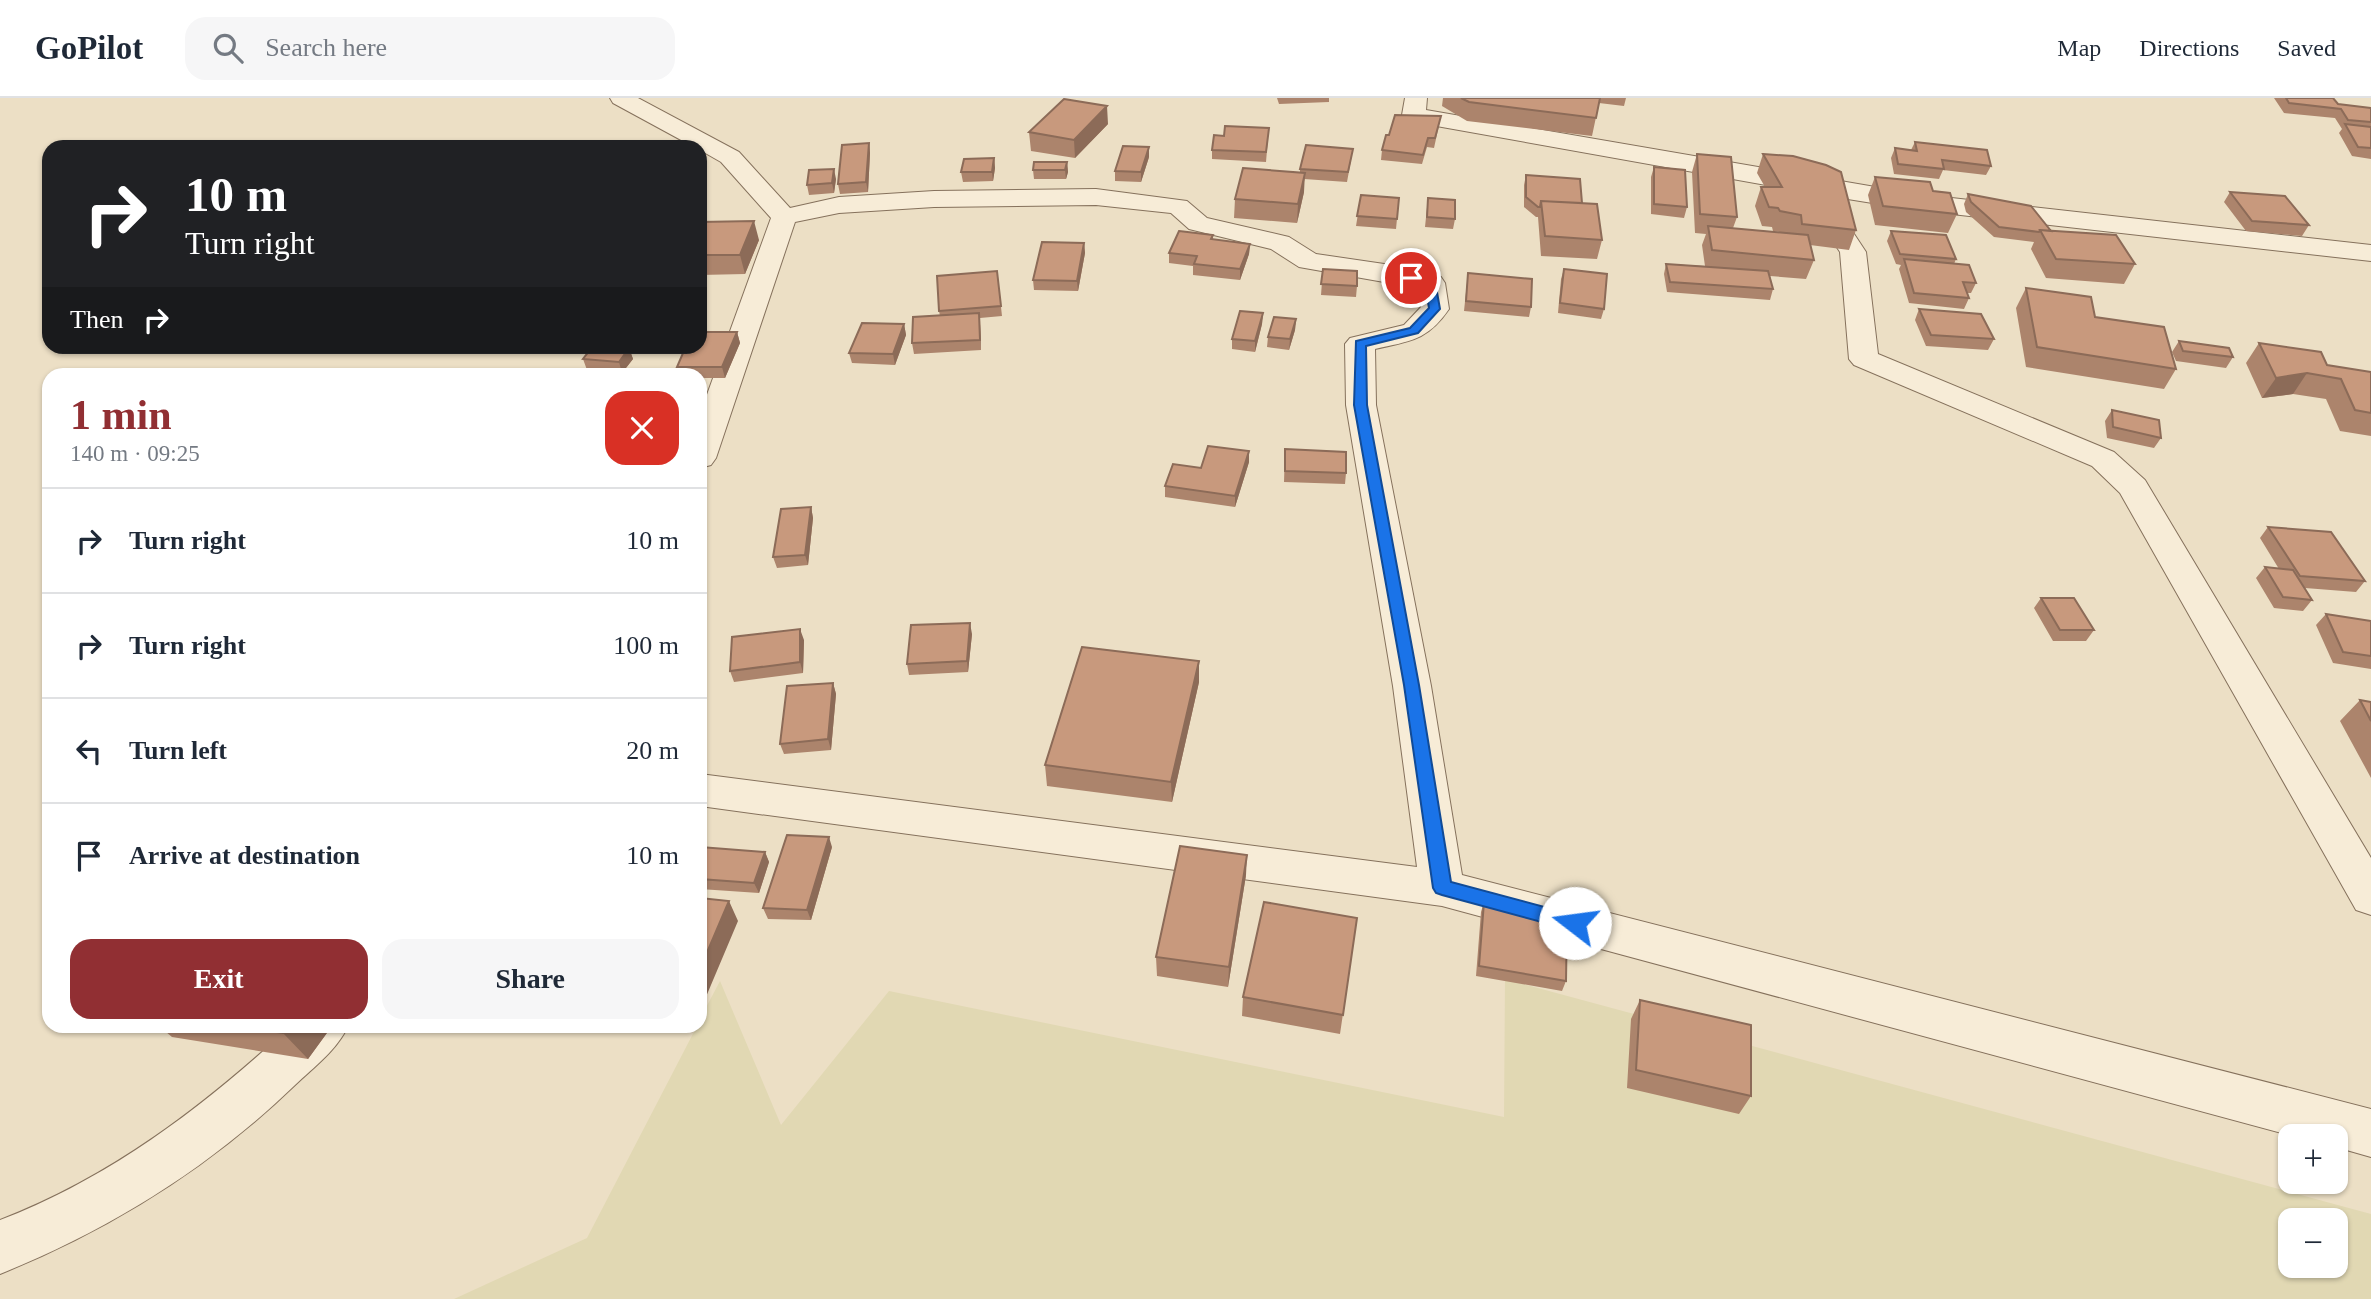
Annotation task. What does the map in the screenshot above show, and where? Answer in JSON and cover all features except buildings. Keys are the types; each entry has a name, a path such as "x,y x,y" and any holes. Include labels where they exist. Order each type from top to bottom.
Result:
{"street":[{"path":"621,98 699,140"},
{"path":"1416,98 1414,115 1809,185 1916,202 2371,253"},
{"path":"707,145 730,157 785,217"},
{"path":"1809,185 1853,252 1864,359 2103,459 2133,487 2371,897"},
{"path":"785,217 839,205 1029,196 1096,197 1178,206 1198,223 1280,243 1308,261 1391,273 1431,284 1434,309 1414,331 1360,344 1361,405 1412,685 1442,888"},
{"path":"707,438 785,217"},
{"path":"707,791 1442,888 2371,1133"},
{"path":"0,1247 27,1237 138,1179 215,1124 316,1033"}],"shaded area":[{"path":"1505,979 2278,1189 2278,1194 2297,1194 2371,1214 2371,1299 454,1299 587,1238 693,1033 707,1033 707,1006 720,981 781,1125 889,991 1504,1117"}],"route":[{"path":"1411,278 1431,284 1434,309 1414,331 1360,344 1361,405 1412,685 1442,888 1575,923"}]}
